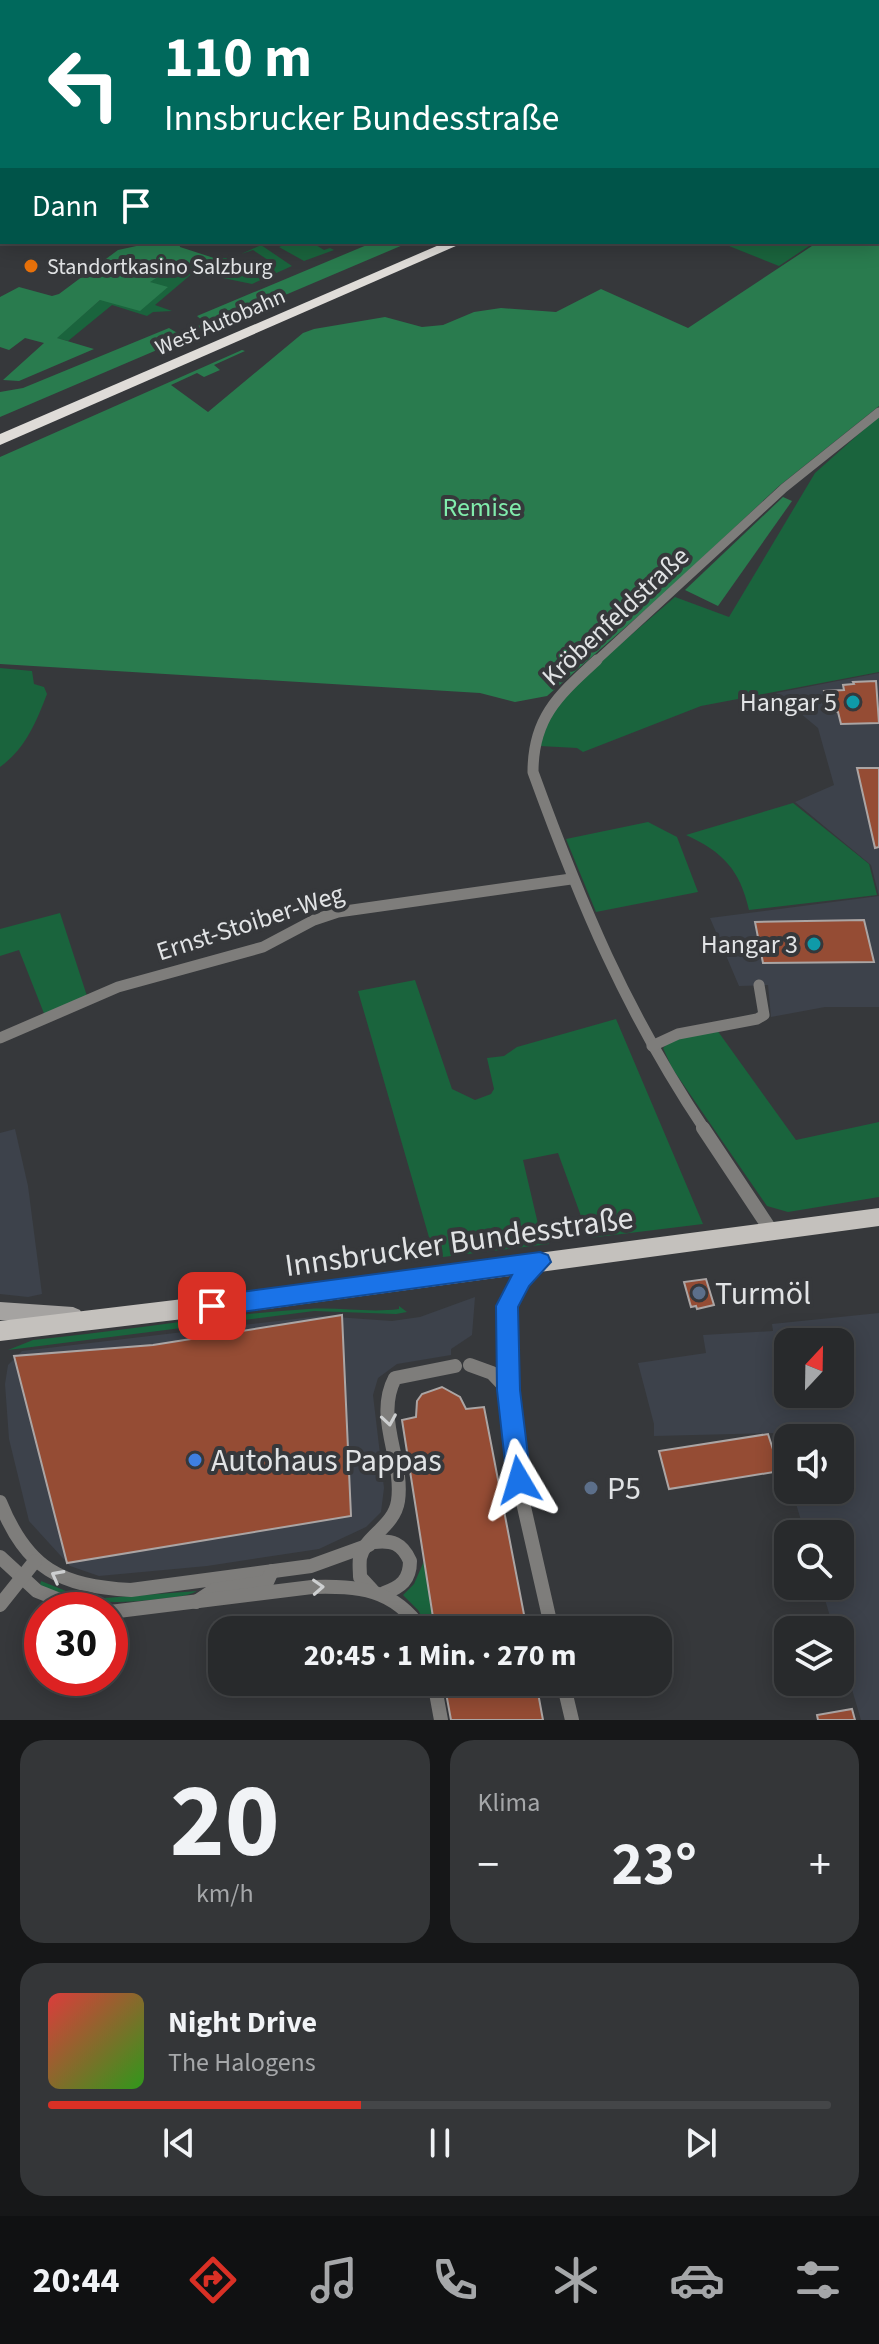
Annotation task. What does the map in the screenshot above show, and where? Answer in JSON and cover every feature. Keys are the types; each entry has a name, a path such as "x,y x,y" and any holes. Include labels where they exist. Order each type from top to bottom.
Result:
{"highway":[{"name":"West Autobahn","path":"0,427 426,244"},
{"name":"West Autobahn","path":"0,440 453,244"}],"main road":[{"name":"Innsbrucker Bundesstraße","path":"0,1331 535,1266 879,1217"},
{"path":"0,1311 102,1320"}],"street":[{"name":"Kröbenfeldstraße","path":"772,1232 652,1046 571,879 533,772 536,736 545,714 571,683 784,488 879,412"},
{"name":"Ernst-Stoiber-Weg","path":"0,1038 118,987 263,947 314,920 338,912 571,879"},
{"path":"652,1046 678,1034 757,1019 764,1015 759,985"},
{"path":"535,1266 514,1291 507,1306 508,1390 522,1498 549,1616"},
{"path":"412,1616 404,1606 365,1585 359,1572 360,1557 388,1527 398,1501 399,1483 386,1404 387,1390 395,1378 462,1366 492,1373 508,1390"},
{"path":"0,1502 14,1538 35,1561 65,1581 102,1590 256,1584 379,1592 404,1585 411,1572 411,1559 399,1543 386,1540 326,1562 272,1571 269,1581 256,1584 195,1603 128,1610"},
{"path":"0,1557 20,1580 39,1592"},
{"path":"0,1605 35,1561"},
{"path":"437,1696 441,1720"},
{"path":"566,1696 572,1720"}],"shaded area":[{"path":"879,673 879,896 871,865 795,802 834,785 818,728 776,693"},
{"path":"879,896 879,1007 825,1007 771,1017 768,985 739,986 710,918"},
{"path":"15,1129 28,1186 42,1294 28,1297 0,1294 0,1133"},
{"name":"Autohaus Pappas","path":"475,1297 472,1335 451,1349 451,1355 397,1364 378,1378 373,1395 384,1488 381,1512 366,1527 319,1549 207,1566 99,1576 70,1566 29,1521 9,1439 5,1384 8,1365 22,1351 321,1316 392,1321 420,1317"},
{"path":"879,1313 879,1720 861,1720 854,1696 854,1616 830,1616 825,1600 854,1600 854,1520 801,1520 796,1504 854,1504 854,1424 774,1424 774,1433 654,1436 654,1424 638,1363 706,1353 703,1335 773,1331 772,1324"}],"green space":[{"path":"146,244 179,244 180,247 217,259 205,267 183,261 150,282 168,287 140,311 100,300 57,338 94,349 19,381 3,380 44,343 25,338 9,350 0,347 0,297 19,287 52,296 59,294 118,250"},
{"path":"286,244 314,244 324,250 334,250 304,261 279,247"},
{"path":"369,244 405,244 176,339 171,344 0,417 0,392 23,388 169,328 179,334 205,323 197,316"},
{"path":"724,244 812,244 779,266"},
{"name":"Remise","path":"815,244 879,244 879,406 779,486 659,598 547,696 515,702 480,693 0,664 0,457 245,351 214,365 220,370 204,377 197,373 171,385 208,412 303,333 314,329 385,317 422,327 443,325 474,312 501,308 556,312 601,289 688,328"},
{"path":"261,245 292,266 252,284 194,272 155,305 172,311 153,312 147,316 112,305 68,341 56,338 100,300 167,288 149,282 184,261 205,267 217,259 226,258 251,274 274,264 253,250 241,254"},
{"path":"879,416 879,672 701,706 583,752 577,748 540,746 548,718 580,679 675,597 729,617 815,473"},
{"path":"783,497 792,501 718,606 685,590"},
{"path":"0,668 32,671 34,684 44,687 47,694 23,744 0,767"},
{"path":"793,803 869,864 877,895 749,910 741,884 728,864 710,848 686,835"},
{"path":"648,822 677,837 698,892 596,912 566,839"},
{"path":"60,913 87,996 45,1016 19,950 0,956 0,929"},
{"path":"415,980 452,1089 475,1100 491,1094 494,1089 487,1058 504,1056 517,1047 616,1019 703,1224 589,1238 558,1153 523,1160 538,1224 549,1244 435,1258 358,991"},
{"path":"717,1030 796,1140 879,1122 879,1197 788,1212 767,1206 672,1068 663,1048 670,1041"},
{"path":"399,1306 407,1312 314,1311 8,1350 33,1340 239,1315 320,1309 388,1310 399,1309"},
{"path":"424,1561 432,1616 422,1616 403,1595 414,1584"},
{"path":"41,1581 68,1592 56,1592 40,1585"},
{"path":"197,1591 184,1596 128,1602 128,1596"}],"building":[{"name":"Hangar 5","path":"876,681 879,723 841,724 838,712 829,712 824,691 844,690 843,685 853,682"},
{"path":"857,768 879,768 879,847 875,848"},
{"name":"Hangar 3","path":"864,920 874,962 763,963 755,922"},
{"name":"Turmöl","path":"706,1279 714,1305 697,1309 696,1306 691,1307 684,1282"},
{"name":"Autohaus Pappas","path":"342,1315 351,1516 67,1563 14,1356 153,1345"},
{"path":"442,1387 460,1397 466,1409 484,1407 524,1616 433,1616 402,1420 416,1417 417,1401 422,1394"},
{"path":"768,1434 774,1452 774,1472 669,1489 659,1451"},
{"path":"447,1696 539,1696 543,1720 451,1720"},
{"path":"852,1709 855,1720 818,1720 817,1715"}],"place":[{"name":"Standortkasino Salzburg","path":"31,266"},
{"name":"Hangar 5","path":"853,702"},
{"name":"Hangar 3","path":"814,944"},
{"name":"Turmöl","path":"699,1293"},
{"name":"Autohaus Pappas","path":"195,1460"},
{"name":"P5","path":"591,1488"}],"route":[{"path":"212,1306 540,1262 521,1279 507,1306 506,1316 508,1390 519,1480"}]}
